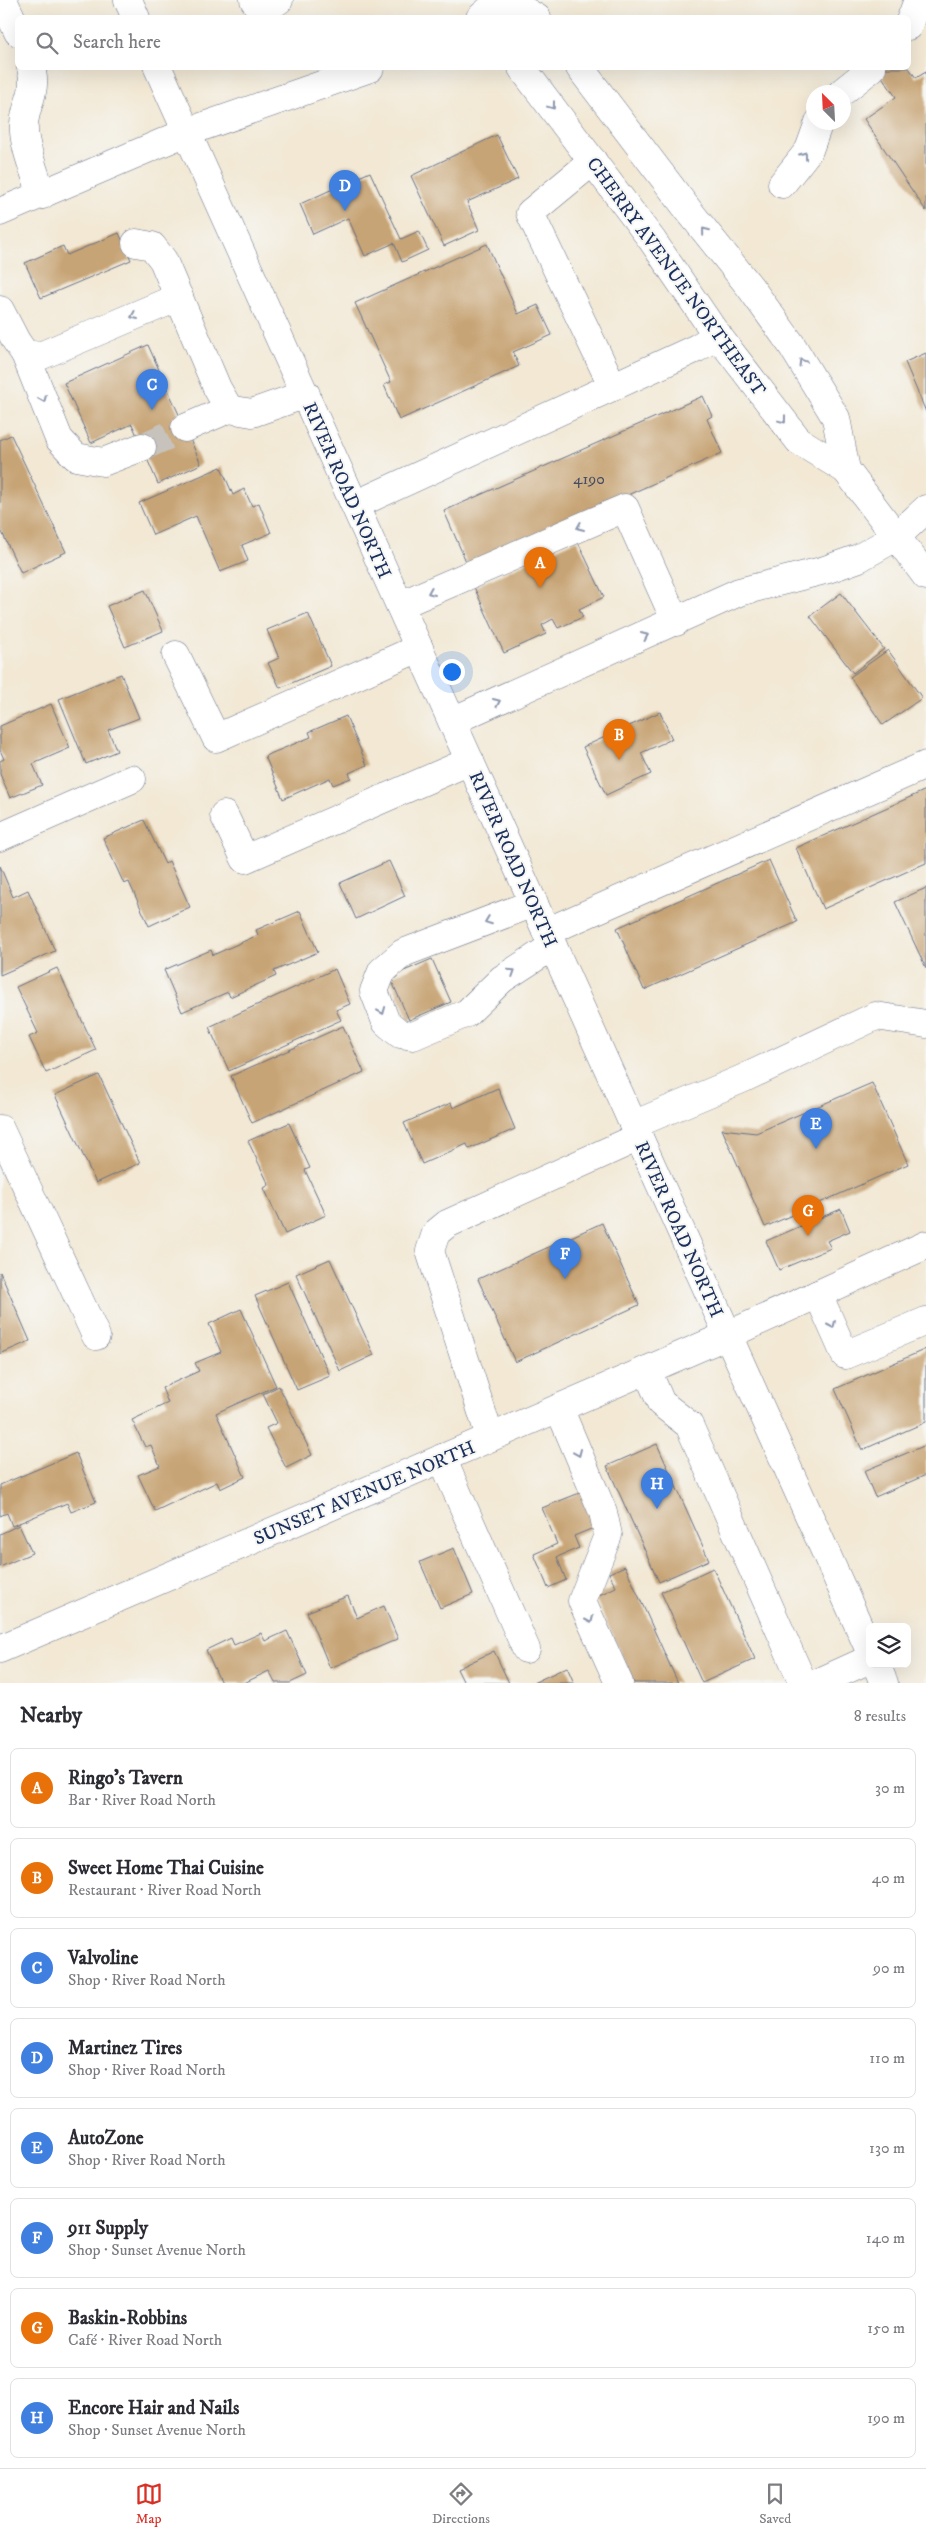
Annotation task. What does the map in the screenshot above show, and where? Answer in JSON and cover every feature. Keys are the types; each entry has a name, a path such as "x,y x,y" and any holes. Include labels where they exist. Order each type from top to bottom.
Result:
{"main road":[{"path":"3,0 15,26"},
{"path":"128,0 135,15"},
{"path":"254,0 262,12 279,0"},
{"path":"484,15 503,0"},
{"path":"503,0 505,15"},
{"path":"503,0 531,15"},
{"path":"911,18 918,0"},
{"path":"32,70 35,81 24,123 26,138 42,195"},
{"name":"RIVER ROAD NORTH","path":"159,70 866,1642"},
{"path":"0,212 187,132 364,70"},
{"name":"CHERRY AVENUE NORTHEAST","path":"524,70 652,240 718,335 799,441 846,470 926,576"},
{"name":"CHERRY AVENUE NORTHEAST","path":"582,70 689,211 750,287 791,344 836,418 846,470"},
{"path":"851,85 870,70"},
{"path":"782,184 808,150 816,130"},
{"path":"593,161 530,212 612,387"},
{"path":"136,242 152,246 163,260 217,388 229,409"},
{"path":"25,354 40,356 179,297"},
{"path":"0,310 16,342 25,354 59,438 76,456 103,462 142,448"},
{"path":"355,505 697,348 718,335"},
{"path":"185,428 229,409 252,414 306,394"},
{"path":"400,605 625,508 676,622"},
{"path":"452,721 676,622 739,592 826,570 858,558 896,537 926,509"},
{"path":"176,655 216,738 419,648"},
{"path":"224,815 245,859 470,761"},
{"path":"534,903 403,953 382,971 374,992 386,1022 400,1034 413,1036 440,1026 467,1013 502,978 550,939 926,765"},
{"path":"0,837 132,779"},
{"path":"490,1438 430,1251 436,1233 447,1224 742,1079 876,1016 926,1024"},
{"path":"0,1129 96,1336"},
{"name":"SUNSET AVENUE NORTH","path":"0,1649 728,1335 926,1245"},
{"path":"818,1294 845,1355 926,1321"},
{"path":"646,1370 661,1403 689,1425 803,1683"},
{"path":"559,1408 603,1512 608,1535 582,1601 619,1683"},
{"path":"442,1458 526,1648"},
{"path":"816,1683 866,1661"},
{"path":"878,1668 884,1683"}],"building":[{"path":"877,70 910,70 916,78 926,72 926,211 864,119 896,97"},
{"path":"497,135 518,179 467,202 479,230 444,246 411,176"},
{"path":"370,172 401,239 419,231 428,250 402,262 394,243 365,256 348,218 313,234 300,204"},
{"path":"119,233 131,260 41,298 25,263 63,246 67,255"},
{"path":"487,244 518,314 538,305 552,335 513,352 519,366 399,420 384,385 391,382 355,303"},
{"path":"148,345 201,464 158,484 132,424 91,443 64,383"},
{"path":"926,353 926,412 905,362"},
{"path":"703,396 712,416 707,419 722,453 468,566 444,511"},
{"path":"11,435 66,552 21,573 0,528 0,440"},
{"path":"221,467 233,495 244,489 252,506 259,503 271,533 242,545 248,561 220,572 196,516 153,535 139,503"},
{"path":"577,540 604,597 579,609 583,617 558,628 553,619 542,625 546,634 504,653 474,587"},
{"path":"145,590 163,631 125,647 107,606"},
{"path":"841,593 884,649 853,673 810,616"},
{"path":"308,613 331,666 280,688 268,663 279,658 267,630"},
{"path":"888,650 922,698 883,725 850,677"},
{"path":"121,674 139,718 108,730 117,751 86,764 59,699"},
{"path":"51,704 70,748 33,764 42,785 10,798 0,774 0,761 4,759 0,750 0,726"},
{"path":"660,712 672,739 641,753 651,774 606,795 583,747"},
{"path":"346,716 367,765 349,773 351,778 333,785 330,778 283,799 265,756 311,737 309,732"},
{"path":"926,790 926,863 823,909 796,848"},
{"path":"144,820 165,864 169,861 190,907 149,926 129,882 124,884 103,838"},
{"path":"769,860 797,922 644,990 617,928"},
{"path":"389,861 405,896 356,919 340,883"},
{"path":"0,866 13,897 28,890 55,951 0,975"},
{"path":"926,888 926,968 895,902"},
{"path":"300,911 318,952 274,971 276,976 230,997 228,992 182,1012 164,970 211,950 213,955 258,935 256,930"},
{"path":"432,959 451,1002 409,1020 390,977"},
{"path":"57,968 96,1050 46,1073 29,1037 38,1033 16,987"},
{"path":"335,969 350,1004 336,1010 341,1020 229,1071 209,1027"},
{"path":"343,1026 364,1072 252,1123 231,1076"},
{"path":"99,1075 140,1163 96,1183 55,1095"},
{"path":"872,1083 908,1164 765,1227 722,1129 756,1133"},
{"path":"498,1088 515,1129 469,1149 467,1144 422,1164 404,1123 451,1103 453,1108"},
{"path":"289,1123 310,1168 305,1170 326,1215 285,1234 264,1188 269,1185 248,1141"},
{"path":"841,1209 850,1231 827,1241 831,1248 779,1270 766,1241"},
{"path":"602,1223 639,1305 515,1362 478,1279"},
{"path":"330,1259 374,1355 340,1371 296,1274"},
{"path":"0,1272 30,1341 0,1354"},
{"path":"288,1282 330,1376 297,1390 255,1296"},
{"path":"241,1309 276,1386 216,1413 245,1477 220,1489 217,1482 155,1511 138,1475 160,1466 151,1445 145,1447 132,1420 168,1403 162,1388 199,1371 195,1363 221,1352 209,1324"},
{"path":"926,1349 926,1422 862,1450 835,1389"},
{"path":"279,1386 312,1455 286,1468 266,1428 277,1423 263,1394"},
{"path":"657,1444 709,1560 659,1582 607,1466"},
{"path":"926,1445 926,1475 875,1497 864,1471"},
{"path":"76,1453 96,1502 71,1512 67,1503 12,1526 7,1513 0,1516 0,1485"},
{"path":"582,1492 596,1527 574,1536 579,1548 557,1557 566,1580 548,1588 534,1554 557,1544 542,1508"},
{"path":"19,1525 32,1553 0,1567 0,1534"},
{"path":"454,1548 473,1594 440,1608 420,1562"},
{"path":"625,1566 678,1683 634,1683 595,1597 616,1587 609,1573"},
{"path":"713,1568 755,1659 702,1683 661,1592"},
{"path":"348,1596 357,1618 384,1606 398,1639 330,1668 307,1612"},
{"path":"287,1631 307,1675 290,1683 275,1683 269,1671 244,1683 221,1683 206,1650 231,1638 234,1645 261,1633 265,1641"},
{"path":"494,1651 509,1683 464,1683 457,1669"},
{"path":"567,1667 574,1683 533,1683"}],"tunnel":[{"path":"142,447 185,428"}],"place":[{"name":"Martinez Tires","path":"345,211"},
{"name":"Valvoline","path":"152,410"},
{"name":"Ringo's Tavern","path":"540,588"},
{"name":"Sweet Home Thai Cuisine","path":"619,760"},
{"name":"AutoZone","path":"816,1149"},
{"name":"Baskin-Robbins","path":"808,1236"},
{"name":"911 Supply","path":"565,1279"},
{"name":"Encore Hair and Nails","path":"657,1509"}]}
